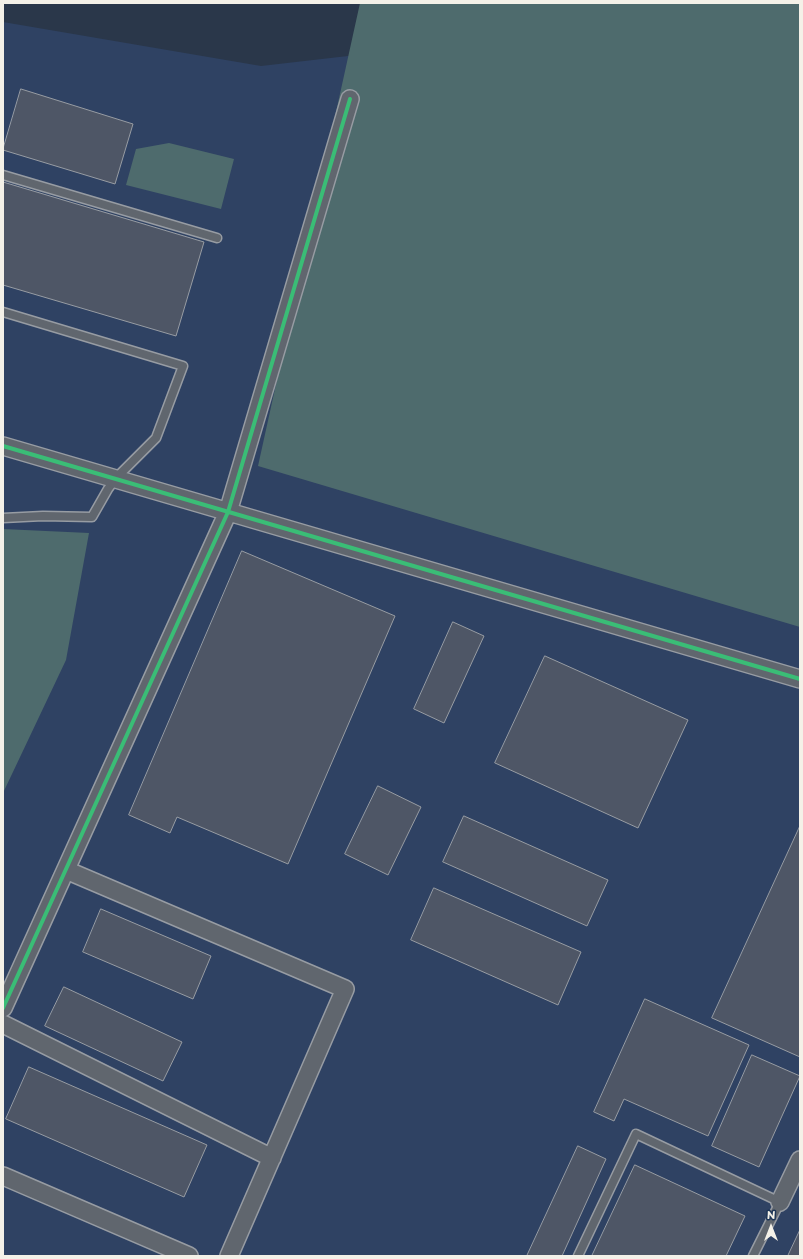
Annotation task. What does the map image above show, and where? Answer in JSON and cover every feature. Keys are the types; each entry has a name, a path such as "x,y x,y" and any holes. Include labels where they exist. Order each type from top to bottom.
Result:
{"street":[{"path":"3,1008 228,512 350,99"},
{"path":"3,446 800,679"},
{"path":"66,870 345,989 229,1256"},
{"path":"3,1024 272,1158"},
{"path":"780,1202 800,1160"},
{"path":"3,1176 189,1256"}],"lane":[{"path":"3,174 217,238"},
{"path":"3,312 183,366 156,438 116,478 92,517 43,516 3,518"},
{"path":"578,1256 636,1134 780,1202 753,1256"}],"shaded area":[{"path":"800,4 800,1256 3,1256 3,22 261,66"}],"green space":[{"path":"360,3 800,3 800,627 258,466"},
{"path":"169,143 234,159 221,209 126,185 136,149"},
{"path":"3,529 89,533 66,660 3,793"}],"building":[{"path":"21,89 133,124 115,184 3,150"},
{"path":"3,182 204,242 176,336 3,285"},
{"path":"242,551 395,616 288,864 177,817 170,833 129,815"},
{"path":"453,622 484,636 444,723 414,709"},
{"path":"545,656 688,720 638,828 495,763"},
{"path":"378,786 421,807 388,875 345,854"},
{"path":"464,816 608,880 587,926 443,862"},
{"path":"800,826 800,1057 712,1018"},
{"path":"434,888 581,952 558,1005 411,940"},
{"path":"101,909 211,956 193,999 83,952"},
{"path":"64,987 182,1042 163,1081 45,1026"},
{"path":"645,999 749,1045 708,1136 624,1099 614,1121 594,1112"},
{"path":"752,1055 800,1076 759,1167 712,1146"},
{"path":"29,1067 207,1145 184,1197 6,1119"},
{"path":"578,1146 606,1159 562,1256 527,1256"},
{"path":"635,1165 745,1216 726,1256 592,1256"},
{"path":"800,1230 800,1256 788,1256"}],"cycle path":[{"path":"3,1008 228,512 350,99"},
{"path":"3,446 800,679"}]}
